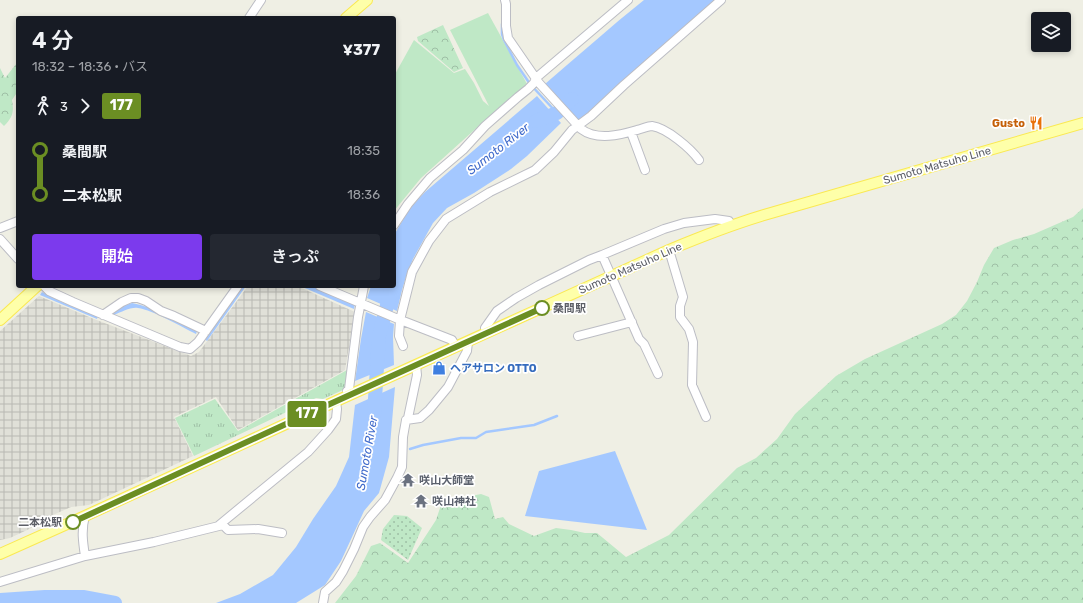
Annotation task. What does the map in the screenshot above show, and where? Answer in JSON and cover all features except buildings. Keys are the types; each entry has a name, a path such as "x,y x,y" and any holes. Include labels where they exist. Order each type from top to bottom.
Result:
{"main road":[{"path":"348,16 367,0"},
{"name":"Sumoto Matsuho Line","path":"1,552 85,516 336,401 349,392 412,367 669,250 731,225 1083,123"},
{"path":"0,320 35,288"}],"street":[{"path":"251,16 261,0"},
{"path":"505,0 508,38 536,81 586,133 611,136 652,126 662,130 683,143 699,160"},
{"path":"396,222 408,204 430,178 462,150 485,126 518,96 528,89 628,0"},
{"path":"403,346 398,336 399,320 412,272 429,241 446,219 490,192 535,170 554,152 577,124 591,116 721,0"},
{"path":"631,132 645,170"},
{"path":"487,333 485,328 497,311 516,298 582,263 664,229 684,223 715,219 729,221 731,225"},
{"path":"0,228 16,222"},
{"path":"0,239 16,257"},
{"path":"669,250 683,297 680,306 680,317 689,329 693,342 692,385 706,417"},
{"path":"602,255 639,339 644,344 658,374"},
{"path":"46,288 49,291 103,315 190,349 206,332 237,288"},
{"path":"325,288 399,320 452,340 456,347"},
{"path":"349,392 364,288"},
{"path":"103,315 122,302 131,298 138,298 146,301 161,311 206,332"},
{"path":"578,336 632,322"},
{"path":"406,420 420,418 429,410 448,387 467,351 468,342"},
{"path":"323,603 326,592 336,582 343,571 363,527 385,500 398,478 402,467 403,437 406,420 408,418 417,375 412,367"},
{"path":"218,526 308,452 336,419 336,401"},
{"path":"85,516 82,540 85,556"},
{"path":"0,582 85,556 154,542 222,525 228,530 258,529 282,533"}],"shaded area":[{"path":"247,288 301,288 355,312 345,370 238,430 216,397 174,417 193,456 89,505 71,507 10,538 0,540 0,331 39,296 191,356 199,352"}],"green space":[{"path":"488,13 527,84 421,178 396,209 396,72 414,40 454,73 465,69 483,101 489,106 450,30"},
{"path":"443,25 463,68 454,72 418,41 417,37"},
{"path":"16,64 16,94 12,100 13,111 11,117 4,126 0,122 0,68 5,78"},
{"path":"1083,208 1083,603 335,603 356,576 371,546 380,543 408,563 436,520 442,502 481,494 489,497 495,519 503,517 509,524 534,536 556,528 585,533 597,533 626,557 669,535 737,468 756,458 777,439 795,414 836,376 865,359 942,324 956,315 967,301 994,248 1013,240 1034,234 1073,217"},
{"path":"347,370 345,389 323,399 316,398 194,456 175,418 215,399 238,431"},
{"path":"394,515 407,516 422,528 408,560 381,540 383,529"}],"water":[{"path":"644,0 717,0 579,122 545,84"},
{"path":"537,96 561,123 527,156 511,169 474,193 447,208 433,223 413,259 402,290 397,311 367,298 370,288 396,288 396,232 410,208 425,192"},
{"path":"239,288 245,288 207,341 204,338"},
{"path":"305,288 319,288 355,304 354,309"},
{"path":"42,292 64,303 98,316 97,319 40,295"},
{"path":"132,303 165,315 197,331 196,334 144,309 132,308 114,315 112,312"},
{"path":"366,312 394,324 394,365 355,381 361,339"},
{"path":"395,387 389,457 379,493 364,511 341,561 325,585 296,603 216,603 240,594 273,575 296,547 336,486 349,457 355,405"},
{"path":"615,451 647,530 525,516 539,471"}],"waterway":[{"path":"502,24 502,34 504,40 517,65 530,84 557,113"},
{"name":"Sumoto River","path":"536,121 557,113 572,99"},
{"name":"Sumoto River","path":"374,414 379,336 391,288"},
{"path":"410,449 461,438 476,438 486,432 534,425 557,416"},
{"path":"0,600 45,597 83,597 115,603"}],"bus line":[{"name":"177","path":"73,522 542,308"}],"place":[{"name":"Gusto","path":"1036,123"},
{"name":"桑間駅","path":"542,308"},
{"name":"ヘアサロン OTTO","path":"439,368"},
{"name":"咲山大師堂","path":"408,480"},
{"name":"咲山神社","path":"421,501"},
{"name":"二本松駅","path":"73,522"}]}
